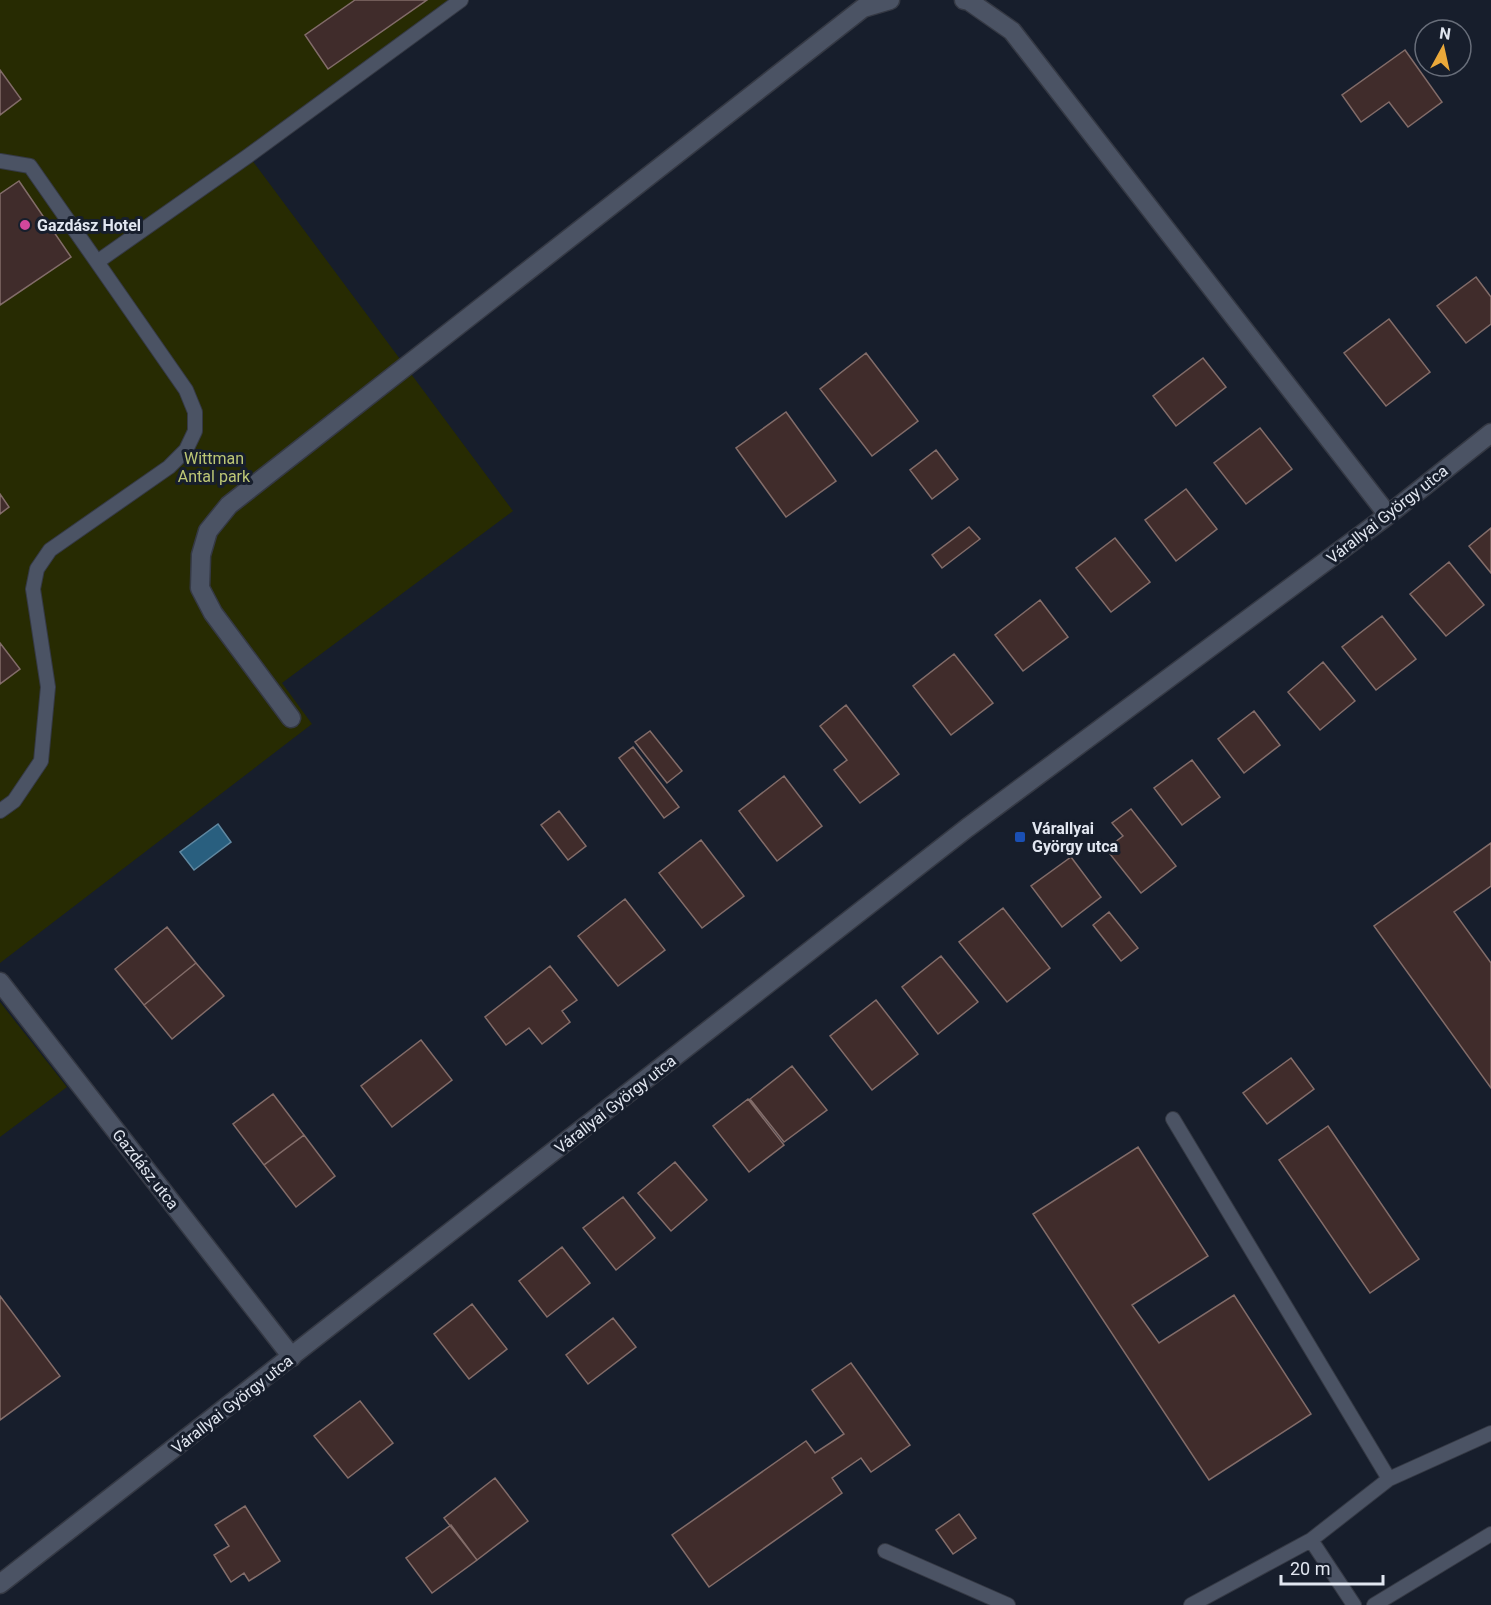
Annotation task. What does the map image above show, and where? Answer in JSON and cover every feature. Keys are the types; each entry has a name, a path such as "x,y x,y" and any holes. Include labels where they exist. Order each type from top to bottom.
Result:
{"street":[{"path":"291,718 213,613 200,588 201,555 208,531 229,505 863,8 890,0"},
{"path":"964,0 969,1 1012,32 1388,515"},
{"name":"Várallyai György utca","path":"0,1584 967,828 1388,515 1491,433"},
{"name":"Gazdász utca","path":"0,982 292,1357"}],"lane":[{"path":"97,262 248,156 461,0"},
{"path":"0,161 30,166 186,390 195,412 195,431 186,450 169,467 50,549 38,569 33,589 48,687 41,762 14,801 0,811"},
{"path":"1173,1119 1389,1479"},
{"path":"1191,1605 1311,1540 1389,1479 1491,1433"},
{"path":"1374,1605 1491,1534"},
{"path":"1311,1540 1353,1605"},
{"path":"885,1551 1008,1605"}],"green space":[{"name":"Wittman Antal park","path":"0,0 461,0 249,156 513,511 282,683 312,724 0,963"},
{"path":"0,1002 67,1087 0,1137"}],"water":[{"path":"218,824 231,842 194,870 180,852"}],"building":[{"path":"355,0 427,0 328,69 305,35"},
{"path":"1405,50 1413,61 1413,78 1425,78 1442,102 1408,127 1389,102 1361,122 1342,95"},
{"path":"0,70 21,99 0,115"},
{"name":"Gazdász Hotel","path":"19,181 71,257 0,305 0,194"},
{"path":"1476,277 1491,297 1491,324 1466,343 1437,306"},
{"path":"1389,319 1430,372 1386,406 1344,353"},
{"path":"866,353 918,421 872,456 820,389"},
{"path":"1203,358 1226,387 1176,426 1153,396"},
{"path":"786,412 836,481 786,517 736,448"},
{"path":"1260,428 1292,469 1246,504 1214,463"},
{"path":"936,450 958,479 932,499 910,470"},
{"path":"1186,489 1217,529 1176,561 1145,520"},
{"path":"0,494 9,507 0,514"},
{"path":"969,527 980,539 942,568 932,555"},
{"path":"1491,528 1491,573 1469,546"},
{"path":"1115,538 1150,582 1111,612 1076,568"},
{"path":"1449,562 1484,605 1446,636 1410,594"},
{"path":"1040,600 1068,637 1023,671 995,635"},
{"path":"1382,616 1416,659 1376,690 1342,647"},
{"path":"0,643 20,669 0,684"},
{"path":"954,654 993,703 951,735 913,686"},
{"path":"1323,662 1355,701 1320,730 1288,692"},
{"path":"846,705 899,774 860,803 834,770 847,760 820,726"},
{"path":"1254,711 1280,745 1244,773 1218,739"},
{"path":"650,731 682,771 667,783 635,742"},
{"path":"633,747 679,807 664,818 619,758"},
{"path":"1192,760 1220,797 1182,825 1154,788"},
{"path":"784,776 822,826 777,861 739,811"},
{"path":"1131,809 1176,866 1141,893 1106,849 1123,836 1112,823"},
{"path":"559,811 586,846 568,860 541,825"},
{"path":"701,840 744,896 702,928 659,873"},
{"path":"1491,843 1491,886 1454,912 1491,963 1491,1088 1374,926"},
{"path":"1071,857 1101,897 1062,927 1031,886"},
{"path":"625,899 665,950 618,986 578,936"},
{"path":"1003,908 1050,968 1007,1002 959,942"},
{"path":"1109,912 1138,948 1121,961 1093,925"},
{"path":"167,927 196,963 144,1005 115,969"},
{"path":"941,956 978,1002 938,1034 902,987"},
{"path":"196,963 224,996 172,1039 144,1005"},
{"path":"550,966 577,1000 562,1011 570,1022 542,1044 529,1028 506,1045 485,1017"},
{"path":"876,1000 918,1054 872,1090 830,1036"},
{"path":"421,1040 452,1080 392,1127 361,1086"},
{"path":"1291,1058 1314,1089 1267,1124 1243,1093"},
{"path":"792,1066 827,1110 784,1142 750,1099"},
{"path":"273,1094 304,1135 264,1165 233,1124"},
{"path":"748,1099 784,1145 749,1172 713,1126"},
{"path":"1328,1126 1419,1259 1370,1293 1279,1160"},
{"path":"304,1135 335,1176 296,1207 264,1165"},
{"path":"1138,1147 1208,1256 1132,1305 1159,1343 1234,1295 1311,1414 1209,1480 1033,1214"},
{"path":"675,1162 707,1200 671,1231 638,1193"},
{"path":"623,1197 655,1238 616,1270 583,1228"},
{"path":"562,1247 590,1283 547,1317 519,1281"},
{"path":"0,1296 60,1376 0,1420"},
{"path":"472,1304 507,1349 469,1379 434,1334"},
{"path":"613,1318 636,1347 588,1384 566,1355"},
{"path":"851,1363 910,1445 871,1472 861,1458 832,1478 842,1493 709,1587 672,1535 806,1441 815,1453 844,1434 812,1390"},
{"path":"360,1401 393,1443 348,1478 314,1436"},
{"path":"495,1478 528,1521 477,1560 444,1518"},
{"path":"245,1506 280,1561 249,1581 244,1573 231,1582 214,1555 229,1546 215,1525"},
{"path":"959,1514 976,1538 953,1554 936,1530"},
{"path":"451,1525 477,1560 432,1593 406,1558"}],"place":[{"name":"Gazdász Hotel","path":"25,225"},
{"name":"Várallyai György utca","path":"1020,837"}]}
